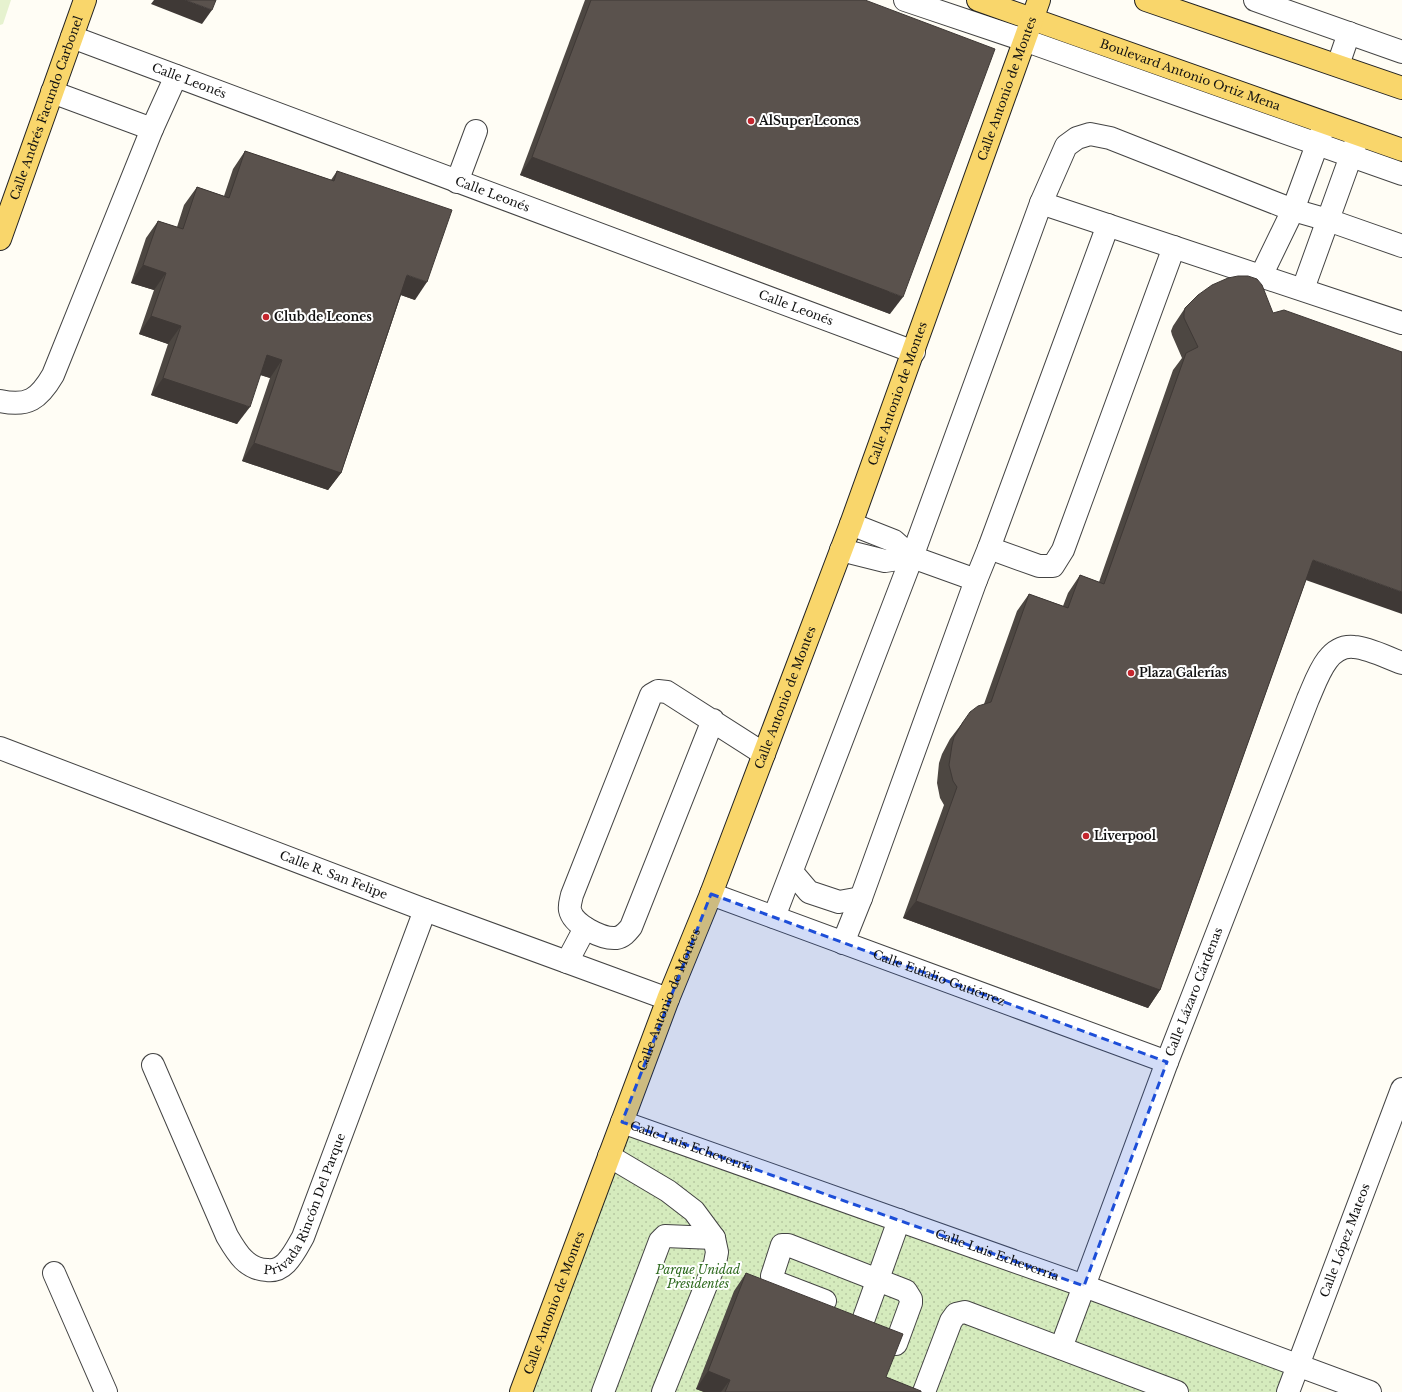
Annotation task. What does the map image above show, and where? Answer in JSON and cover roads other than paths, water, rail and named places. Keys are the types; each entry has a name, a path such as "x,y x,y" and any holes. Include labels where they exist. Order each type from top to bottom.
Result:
{"main road":[{"name":"Calle Andrés Facundo Carbonel","path":"0,239 85,0"},
{"name":"Boulevard Antonio Ortiz Mena","path":"978,0 1035,10 1359,135 1402,150"},
{"path":"1146,0 1402,88"},
{"name":"Calle Antonio de Montes","path":"521,1392 668,999 711,894 851,524 914,352 1035,10"}],"street":[{"path":"905,0 1024,40 1402,174"},
{"path":"1255,0 1402,52"},
{"path":"1338,65 1349,33"},
{"name":"Calle Leonés","path":"72,37 914,352"},
{"path":"0,401 11,404 25,402 38,396 45,389 56,368 152,129 176,76"},
{"path":"52,92 152,129"},
{"path":"1261,276 1292,210 1318,145 1325,122"},
{"path":"457,182 476,132"},
{"path":"774,917 912,557 1041,202 1066,146 1077,138 1090,134 1110,138 1292,210 1328,220 1402,246"},
{"path":"1303,289 1359,135"},
{"path":"1041,202 1402,322"},
{"path":"843,943 861,898 976,580 1108,225"},
{"path":"989,548 1039,566 1053,566 1064,550 1174,247"},
{"path":"851,524 894,540 912,557 976,580"},
{"path":"841,550 885,561 912,557"},
{"name":"Calle Lázaro Cárdenas","path":"1061,1348 1168,1062 1308,699 1326,660 1335,652 1345,647 1354,646 1402,663"},
{"path":"713,720 628,932 617,938 602,936 585,928 574,918 570,911 572,895 648,698 651,695 658,691 667,692 713,720 764,754"},
{"name":"Calle R. San Felipe","path":"0,748 425,910 668,999"},
{"path":"792,872 809,892 839,902 861,898"},
{"name":"Calle Eulalio Gutiérrez","path":"711,894 1168,1062"},
{"name":"Privada Rincón Del Parque","path":"153,1064 227,1236 238,1254 246,1263 262,1270 271,1271 280,1268 287,1262 303,1237 425,910"},
{"path":"567,962 585,928"},
{"name":"Calle López Mateos","path":"1288,1392 1402,1089"},
{"name":"Calle Luis Echeverría","path":"622,1122 1084,1286 1370,1392"},
{"path":"609,1156 668,1191 684,1203 694,1211 714,1238 717,1252 715,1263 663,1392"},
{"path":"859,1332 899,1220"},
{"path":"603,1392 660,1241 665,1236 714,1238"},
{"path":"825,1301 773,1281 772,1276 782,1246 788,1245 877,1281 906,1291 911,1299 909,1310 896,1344"},
{"path":"54,1273 106,1392"},
{"path":"924,1392 950,1320 960,1312 971,1313 1177,1392"}],"place":[{"name":"AlSuper Leones","path":"751,121"},
{"name":"Club de Leones","path":"266,317"},
{"name":"Plaza Galerías","path":"1131,673"},
{"name":"Liverpool","path":"1086,836"}],"park label":[{"name":"Parque Unidad Presidentes","path":"698,1277"}]}
